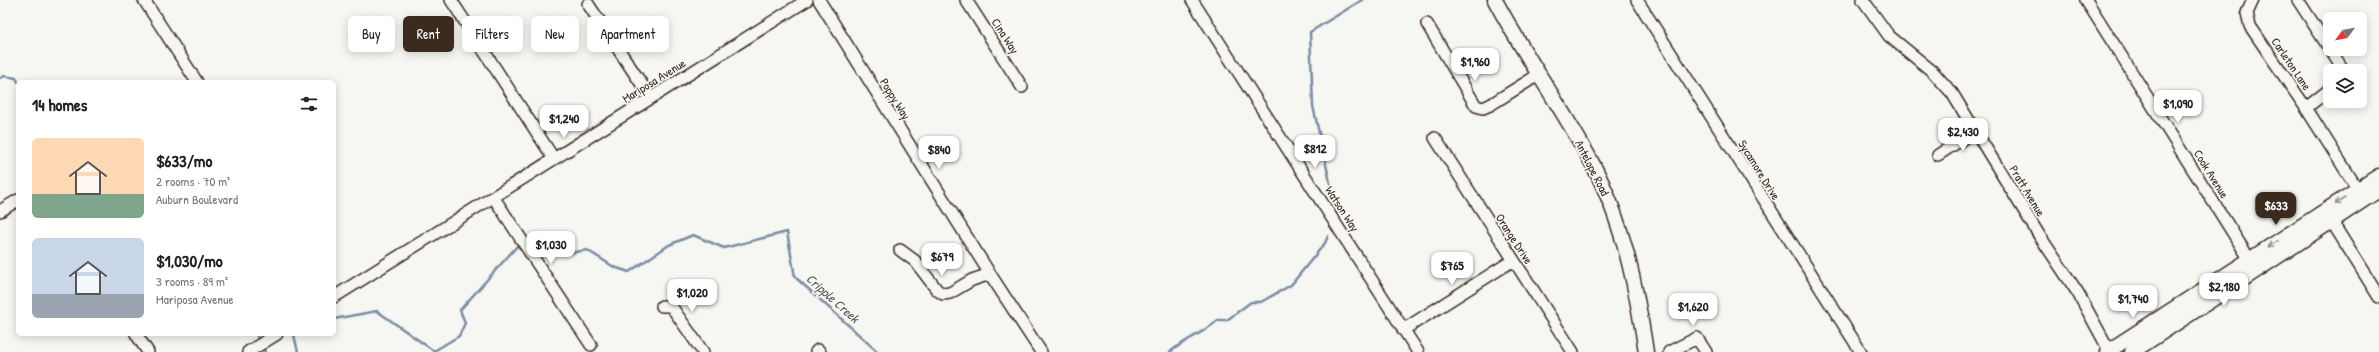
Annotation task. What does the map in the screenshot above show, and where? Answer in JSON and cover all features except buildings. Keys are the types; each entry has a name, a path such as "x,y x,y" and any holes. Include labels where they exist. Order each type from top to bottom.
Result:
{"main road":[{"name":"Antelope Road","path":"1495,0 1538,75 1591,162 1615,215 1633,276 1646,352"},
{"path":"2132,352 2332,222 2379,176"},
{"path":"2108,352 2250,260 2361,195 2379,190"},
{"path":"2192,314 2210,294 2247,269 2250,260"}],"street":[{"path":"144,0 196,80"},
{"path":"451,0 554,159"},
{"name":"Mariposa Avenue","path":"336,294 494,198 807,0"},
{"name":"Poppy Way","path":"819,0 990,274 1041,352"},
{"name":"Cina Way","path":"966,0 1022,87"},
{"name":"Watson Way","path":"1192,0 1418,352"},
{"name":"Sycamore Drive","path":"1637,0 1861,352"},
{"name":"Pratt Avenue","path":"1863,0 1889,36 1940,80 1975,131 2039,235 2078,293 2108,352"},
{"name":"Cook Avenue","path":"2086,0 2250,260"},
{"name":"Carleton Lane","path":"2253,0 2247,13 2250,26 2306,108 2361,195"},
{"path":"2298,0 2339,64"},
{"path":"588,4 651,98"},
{"path":"1427,24 1476,106 1483,108 1490,105 1538,75"},
{"path":"2306,108 2323,95"},
{"path":"1938,155 1975,131"},
{"name":"Orange Drive","path":"1435,138 1512,261 1573,352"},
{"path":"494,198 591,345"},
{"path":"0,211 16,201"},
{"path":"2332,222 2379,297"},
{"path":"900,250 915,261 937,290 944,294 950,294 972,280 990,274"},
{"path":"1403,330 1512,261"},
{"path":"662,306 671,306 703,352"},
{"path":"137,336 148,352"},
{"path":"251,350 272,336"},
{"path":"1669,352 1697,338 1706,352"},
{"path":"816,352 818,350 820,352"}],"waterway":[{"path":"1337,214 1313,106 1310,32 1362,0"},
{"name":"Cripple Creek","path":"0,78 4,76 16,78 17,80"},
{"name":"Cripple Creek","path":"525,240 542,234 564,254 587,250 614,267 629,272 669,245 693,235 724,248 787,232 795,277 878,352"},
{"path":"1170,352 1218,320 1227,320 1251,302 1261,302 1291,285 1325,243 1328,236"},
{"name":"Cripple Creek","path":"336,319 377,311 434,351 459,336 465,323 460,310 519,244"},
{"name":"Cripple Creek","path":"257,336 259,341"},
{"name":"Cripple Creek","path":"294,336 298,352"},
{"name":"Cripple Creek","path":"262,347 265,352"}]}
